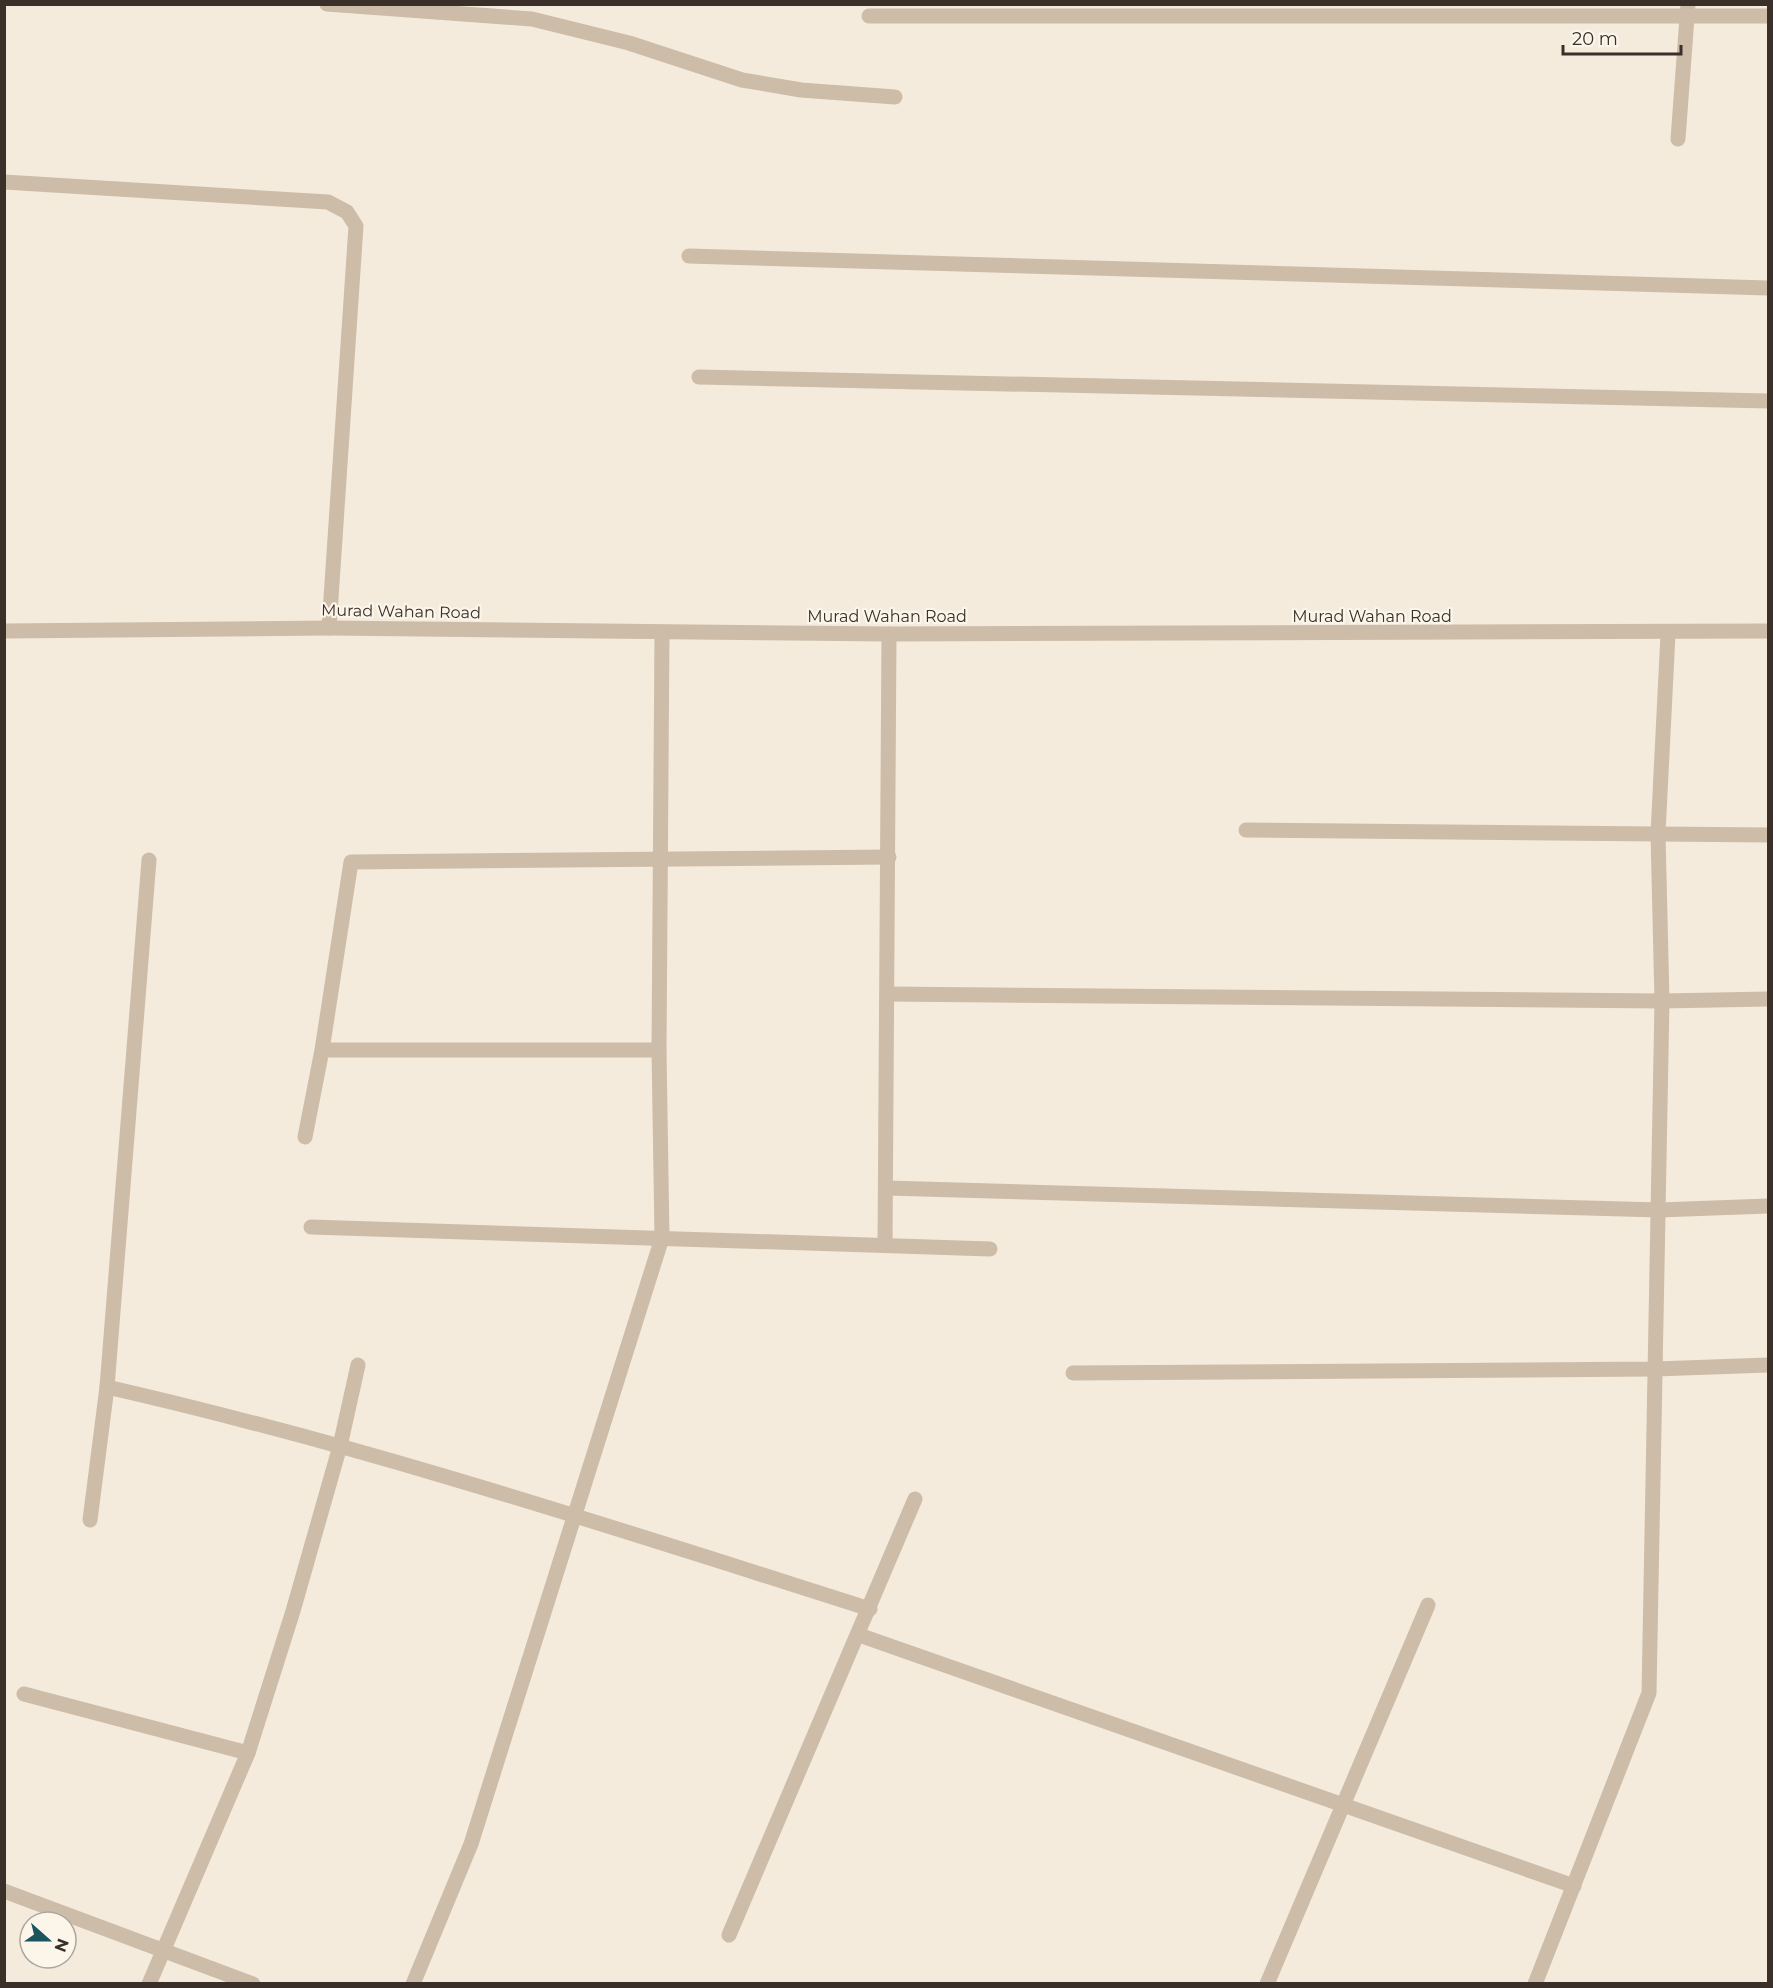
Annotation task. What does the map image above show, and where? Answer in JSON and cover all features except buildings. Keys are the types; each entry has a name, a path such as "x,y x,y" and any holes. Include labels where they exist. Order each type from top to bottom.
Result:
{"street":[{"path":"327,4 532,19 629,43 742,80 801,90 895,97"},
{"path":"869,16 1011,10 1688,10 1768,16"},
{"path":"1678,139 1688,10"},
{"path":"4,182 328,202 348,212 356,226 329,628"},
{"path":"689,256 1768,288"},
{"path":"699,377 1768,401"},
{"name":"Murad Wahan Road","path":"4,631 329,628 889,634 1768,632"},
{"path":"413,1983 471,1844 662,1238 659,1050 662,632"},
{"path":"885,1245 889,634"},
{"path":"1535,1983 1649,1693 1662,1001 1659,834 1668,634"},
{"path":"1246,830 1768,834"},
{"path":"305,1137 322,1050 351,862 889,857"},
{"path":"90,1520 107,1387 149,860"},
{"path":"888,994 1662,1001 1768,999"},
{"path":"322,1050 659,1050"},
{"path":"887,1188 1659,1210 1768,1206"},
{"path":"311,1227 990,1249"},
{"path":"149,1983 248,1753 293,1611 340,1446 358,1365"},
{"path":"1073,1373 1656,1369 1768,1365"},
{"path":"107,1387 224,1414 340,1446 575,1516 870,1609"},
{"path":"729,1935 859,1635 915,1499"},
{"path":"1267,1983 1345,1805 1428,1605"},
{"path":"859,1635 1574,1886"},
{"path":"24,1695 248,1753"},
{"path":"4,1891 253,1983"}]}
